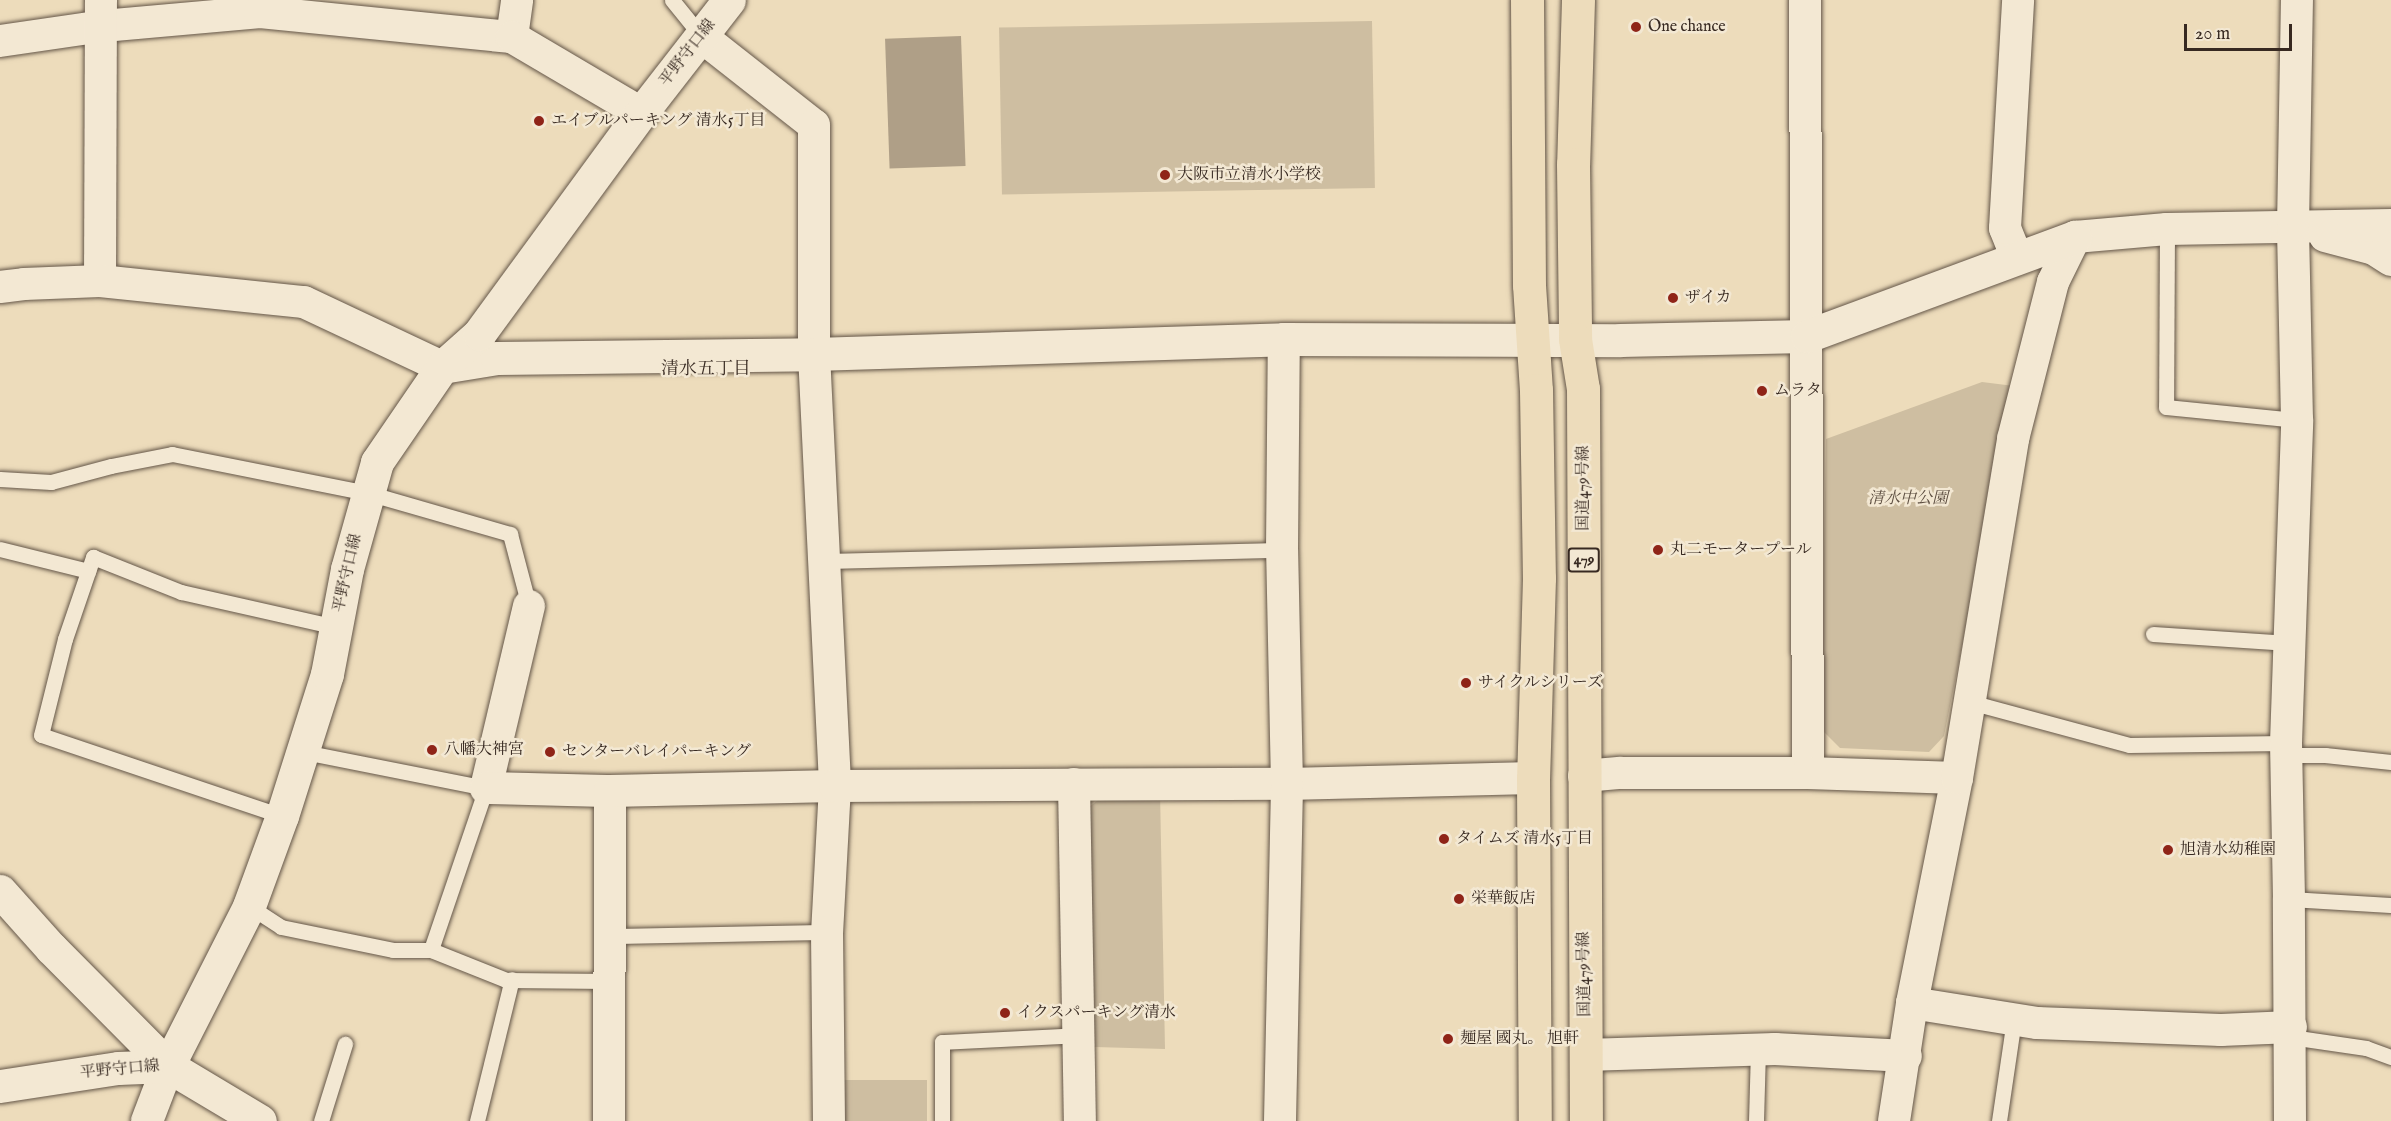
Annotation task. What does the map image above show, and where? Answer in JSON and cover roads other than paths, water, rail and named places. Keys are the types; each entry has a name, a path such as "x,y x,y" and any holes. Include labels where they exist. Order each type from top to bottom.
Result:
{"highway":[{"path":"1527,0 1529,285 1536,390 1539,578 1533,777 1535,1121"},
{"name":"国道479号線","path":"1578,0 1573,164 1575,339 1584,389 1586,1121"}],"street":[{"path":"512,37 518,0"},
{"name":"平野守口線","path":"0,1086 118,1068 168,1066 249,906 282,816 327,674 347,569 377,462 442,367 479,334 641,112 729,0"},
{"path":"1805,0 1808,773"},
{"path":"2017,258 2005,228 2019,0"},
{"path":"2290,1121 2291,1032 2286,749 2296,420 2293,226 2297,0"},
{"path":"0,41 102,13 260,12 512,37 641,112"},
{"path":"100,281 102,13"},
{"path":"702,37 814,125 814,354 835,786 826,932 829,1121"},
{"path":"0,287 100,281 304,302 442,367 497,358 814,354 1284,339 1807,336 2075,237 2167,229 2391,225"},
{"path":"2293,226 2374,249 2391,260"},
{"path":"1894,1121 1906,1056 1912,1003 1957,778 2013,439 2053,282 2075,237"},
{"path":"1280,1121 1287,784 1282,550 1284,339"},
{"path":"529,606 486,788 610,790 835,786 1287,784 1533,777"},
{"path":"1584,776 1621,773 1808,773 1957,778"},
{"path":"1074,784 1080,1121"},
{"path":"609,1121 610,790"},
{"path":"0,891 51,948 168,1066 260,1121"},
{"path":"1912,1003 2037,1023 2291,1032"},
{"path":"1586,1055 1758,1049 1906,1056"},
{"path":"147,1121 168,1066"}],"lane":[{"path":"672,0 702,37"},
{"path":"2167,229 2166,407 2296,420"},
{"path":"0,479 51,482 111,466 172,454 368,493 510,534 529,606"},
{"path":"0,549 88,571"},
{"path":"824,561 1282,550"},
{"path":"282,816 41,735 65,639 93,557 182,592 336,627"},
{"path":"2153,634 2289,642"},
{"path":"1970,702 2128,745 2286,749 2391,762"},
{"path":"304,752 486,788 431,950"},
{"path":"2289,899 2391,905"},
{"path":"249,906 281,927 393,950 431,950 506,980 609,981"},
{"path":"611,936 826,932"},
{"path":"477,1121 512,979"},
{"path":"1999,1121 2014,1020"},
{"path":"2291,1032 2366,1048 2391,1057"},
{"path":"942,1121 942,1042 1079,1035"},
{"path":"321,1121 345,1044"},
{"path":"1756,1121 1758,1049"}],"place":[{"name":"One chance","path":"1636,27"},
{"name":"エイブルパーキング 清水5丁目","path":"539,121"},
{"name":"大阪市立清水小学校","path":"1165,175"},
{"name":"ザイカ","path":"1673,298"},
{"name":"ムラタ","path":"1762,391"},
{"name":"丸二モータープール","path":"1658,550"},
{"name":"サイクルシリーズ","path":"1466,683"},
{"name":"八幡大神宮","path":"432,750"},
{"name":"センターバレイパーキング","path":"550,752"},
{"name":"タイムズ 清水5丁目","path":"1444,839"},
{"name":"旭清水幼稚園","path":"2168,850"},
{"name":"栄華飯店","path":"1459,899"},
{"name":"イクスパーキング清水","path":"1005,1013"},
{"name":"麺屋 國丸。 旭軒","path":"1448,1039"}],"district":[{"name":"清水五丁目","path":"706,370"}],"park label":[{"name":"清水中公園","path":"1908,499"}]}
